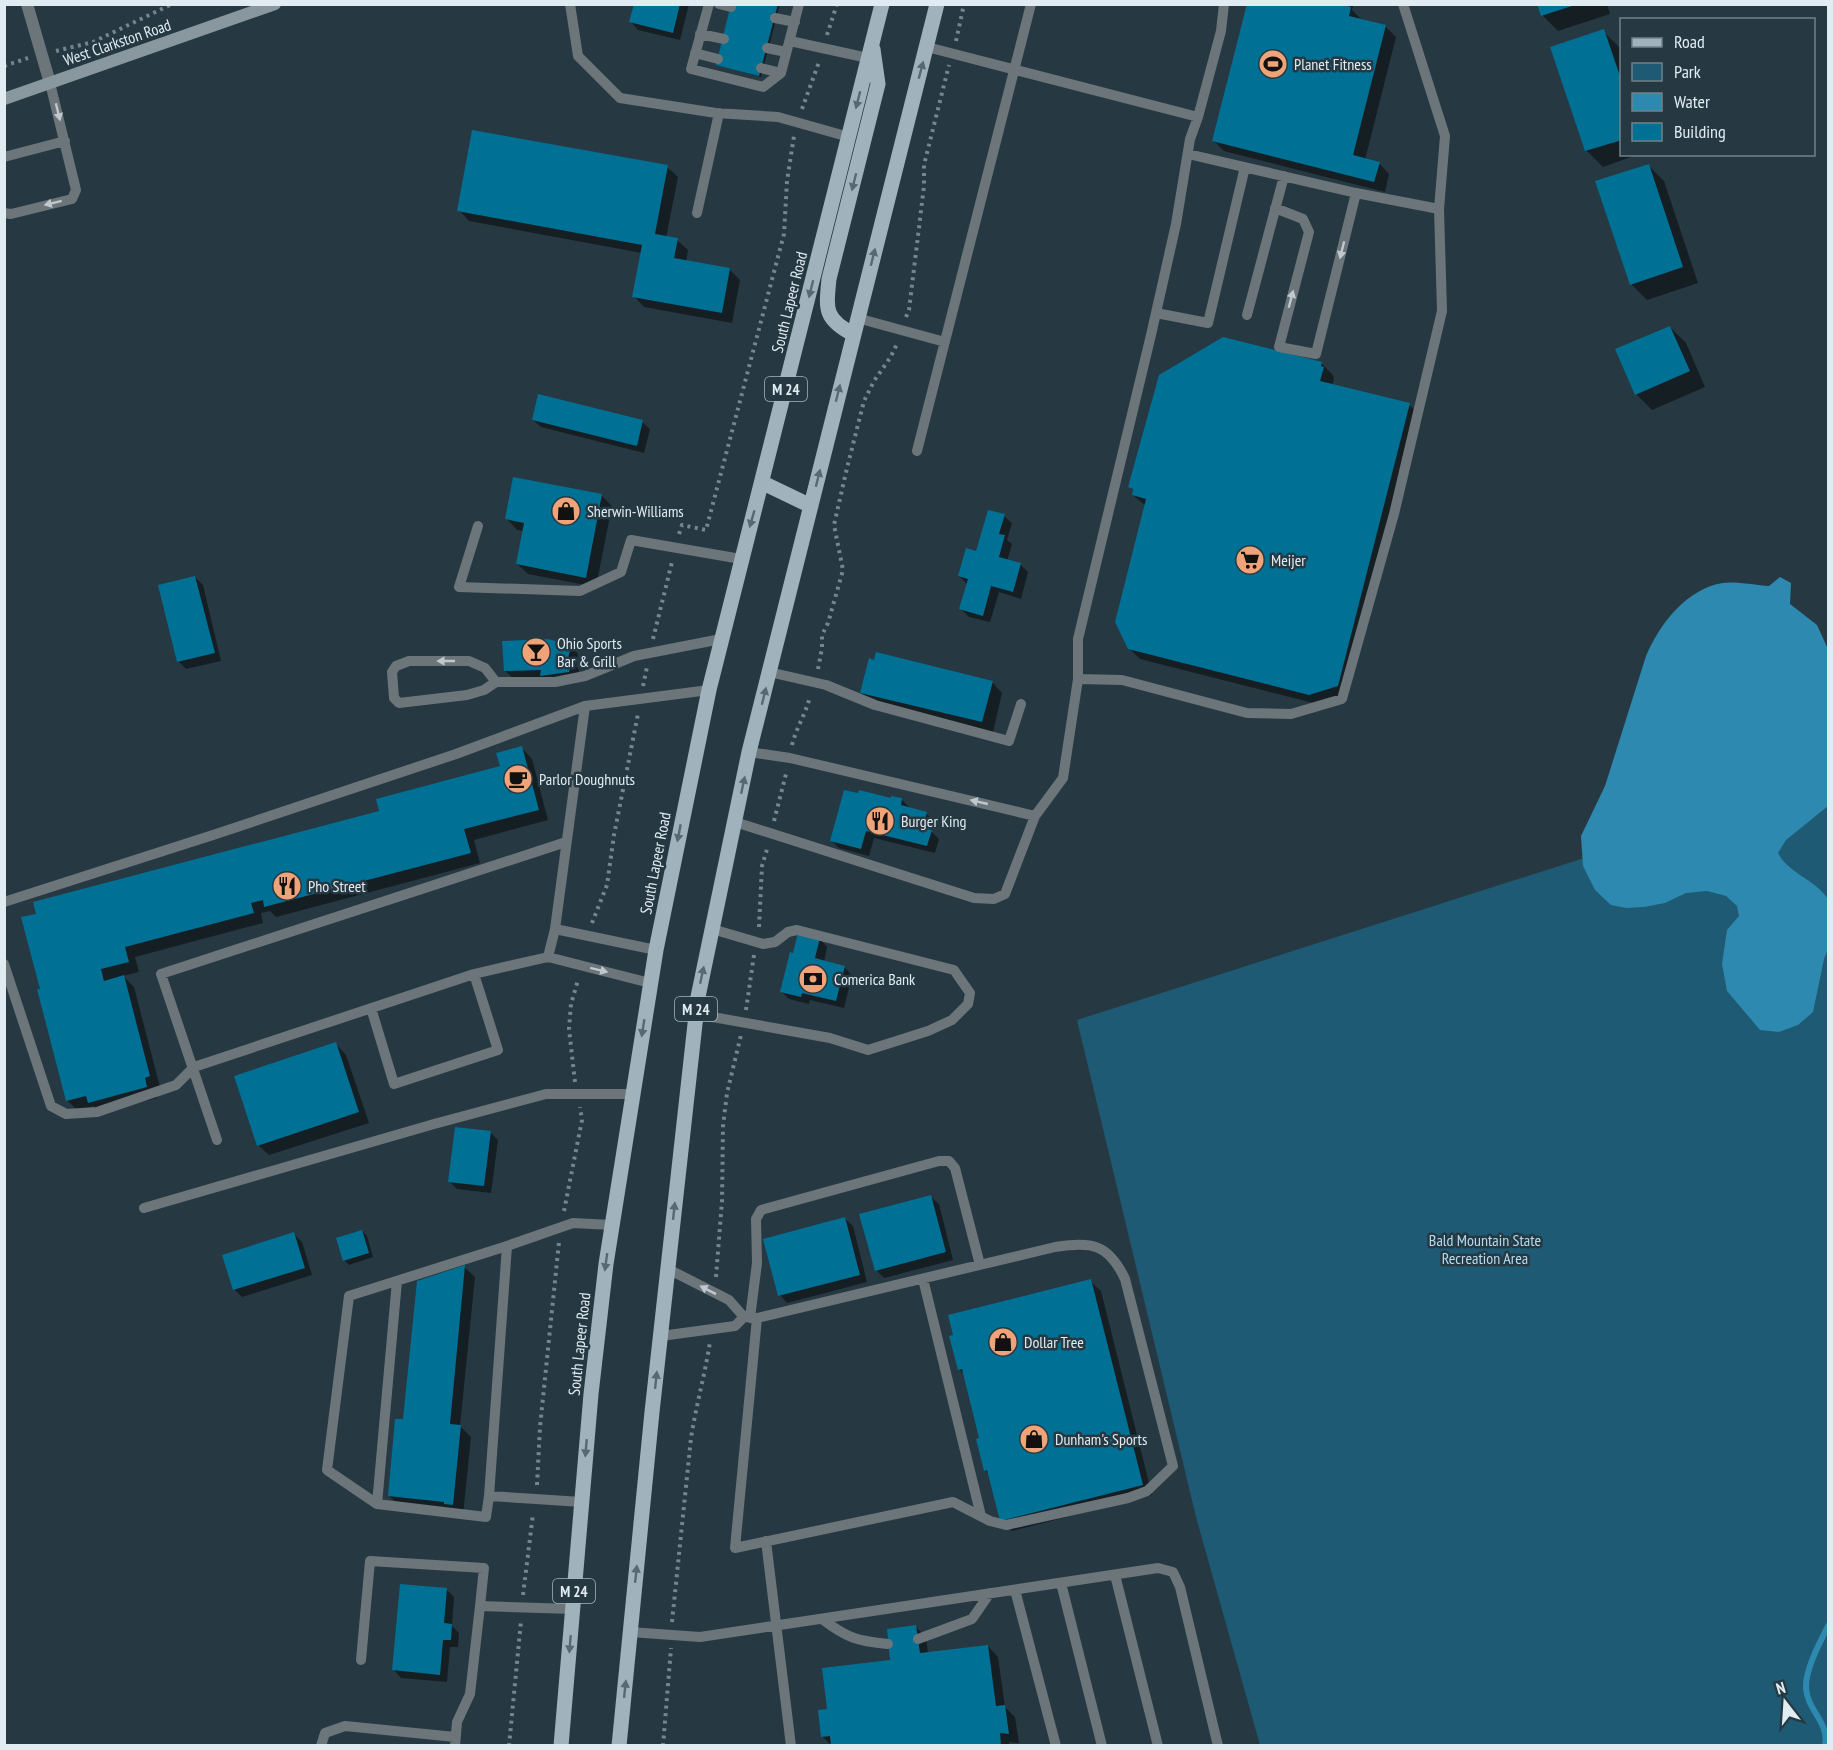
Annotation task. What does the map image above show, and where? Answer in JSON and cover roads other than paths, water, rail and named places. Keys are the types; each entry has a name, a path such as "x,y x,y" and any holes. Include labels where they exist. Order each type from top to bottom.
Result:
{"main road":[{"name":"West Clarkston Road","path":"4,99 274,4"},
{"name":"South Lapeer Road","path":"561,1746 592,1383 612,1225 656,950 721,639 882,4"},
{"name":"M 24","path":"619,1746 696,1014 750,752 937,4"},
{"path":"853,334 836,325 829,313 827,298 879,84 870,50"},
{"path":"762,483 811,506"}],"street":[{"path":"27,4 51,82"}],"lane":[{"path":"570,4 578,56 620,98 719,113 778,117 849,137"},
{"path":"709,4 691,69 763,87 781,73 800,4"},
{"path":"719,4 731,7"},
{"path":"917,451 1031,4"},
{"path":"735,822 974,897 994,899 1005,894 1035,816 1063,778 1078,679 1078,639 1176,224 1190,139 1221,31 1224,4"},
{"path":"1078,679 1122,680 1248,714 1291,714 1342,699 1394,514 1442,311 1439,209 1445,136 1403,4"},
{"path":"775,18 795,22"},
{"path":"700,34 724,39"},
{"path":"927,47 1198,117"},
{"path":"767,48 870,50"},
{"path":"695,53 718,59"},
{"path":"762,68 781,73"},
{"path":"4,213 11,214 72,199 76,190 76,182 51,82"},
{"path":"697,213 719,113"},
{"path":"4,157 65,141"},
{"path":"1188,154 1356,193 1439,209"},
{"path":"1156,313 1208,323 1245,167"},
{"path":"1246,315 1284,176"},
{"path":"1275,208 1303,219 1309,232 1279,346 1316,354 1356,193"},
{"path":"857,318 945,342"},
{"path":"478,526 459,587 580,591 621,572 631,540 741,559"},
{"path":"496,682 485,668 469,661 410,661 396,666 392,672 394,698 399,703 467,695 484,690 496,682 555,682 585,676 649,653 721,639"},
{"path":"770,672 814,682 875,705 1009,741 1021,704"},
{"path":"4,902 445,758 585,706 709,690"},
{"path":"548,957 555,929 585,706"},
{"path":"750,752 790,758 1035,816"},
{"path":"217,1140 161,974 566,842"},
{"path":"555,929 656,950"},
{"path":"696,1014 830,1038 868,1050 928,1031 952,1020 968,1004 970,993 954,970 797,930 788,932 775,942 763,944 712,929"},
{"path":"4,964 48,1099 51,1106 66,1114 97,1112 176,1085 194,1067 474,974 548,957 650,983"},
{"path":"371,1008 394,1084 498,1050 474,974"},
{"path":"144,1208 546,1094 633,1094"},
{"path":"661,1336 735,1326 751,1318 923,1279 1055,1247 1076,1244 1097,1246 1116,1260 1125,1279 1173,1466 1147,1491 1128,1498 1006,1525 953,1502 735,1548 751,1318 757,1263 756,1219 761,1210 939,1161 949,1161 955,1168 980,1265"},
{"path":"507,1246 486,1516 377,1504 327,1470 349,1296 573,1223 612,1225"},
{"path":"668,1269 729,1300 751,1318"},
{"path":"923,1279 981,1516"},
{"path":"377,1504 397,1281"},
{"path":"489,1496 582,1502"},
{"path":"766,1541 791,1746"},
{"path":"321,1746 325,1733 333,1728 345,1726 455,1741 457,1722 470,1694 484,1568 370,1561 361,1660"},
{"path":"630,1632 700,1637 1158,1568 1173,1572 1180,1587 1218,1746"},
{"path":"1115,1575 1158,1746"},
{"path":"1061,1583 1102,1746"},
{"path":"1015,1590 1056,1746"},
{"path":"918,1639 949,1630 972,1619 990,1593"},
{"path":"480,1606 573,1609"},
{"path":"822,1619 839,1633 859,1641 888,1644"}],"water":[{"path":"1780,577 1791,583 1790,604 1817,625 1828,649 1828,806 1786,840 1778,853 1789,866 1816,886 1828,899 1828,949 1813,1012 1798,1025 1779,1032 1760,1030 1727,991 1722,964 1727,930 1739,916 1737,906 1726,896 1707,891 1686,893 1665,903 1644,907 1626,908 1611,905 1595,890 1583,866 1581,836 1605,786 1646,656 1658,632 1686,600 1710,586 1733,582 1769,586"}],"waterway":[{"path":"1825,1746 1824,1730 1807,1696 1806,1681 1810,1665 1828,1626"}],"place":[{"name":"Planet Fitness","path":"1273,64"},
{"name":"Sherwin-Williams","path":"566,511"},
{"name":"Meijer","path":"1250,560"},
{"name":"Ohio Sports Bar & Grill","path":"536,652"},
{"name":"Parlor Doughnuts","path":"518,779"},
{"name":"Burger King","path":"880,821"},
{"name":"Pho Street","path":"287,886"},
{"name":"Comerica Bank","path":"813,979"},
{"name":"Dollar Tree","path":"1003,1342"},
{"name":"Dunham's Sports","path":"1034,1439"}],"park label":[{"name":"Bald Mountain State Recreation Area","path":"1485,1249"}]}
